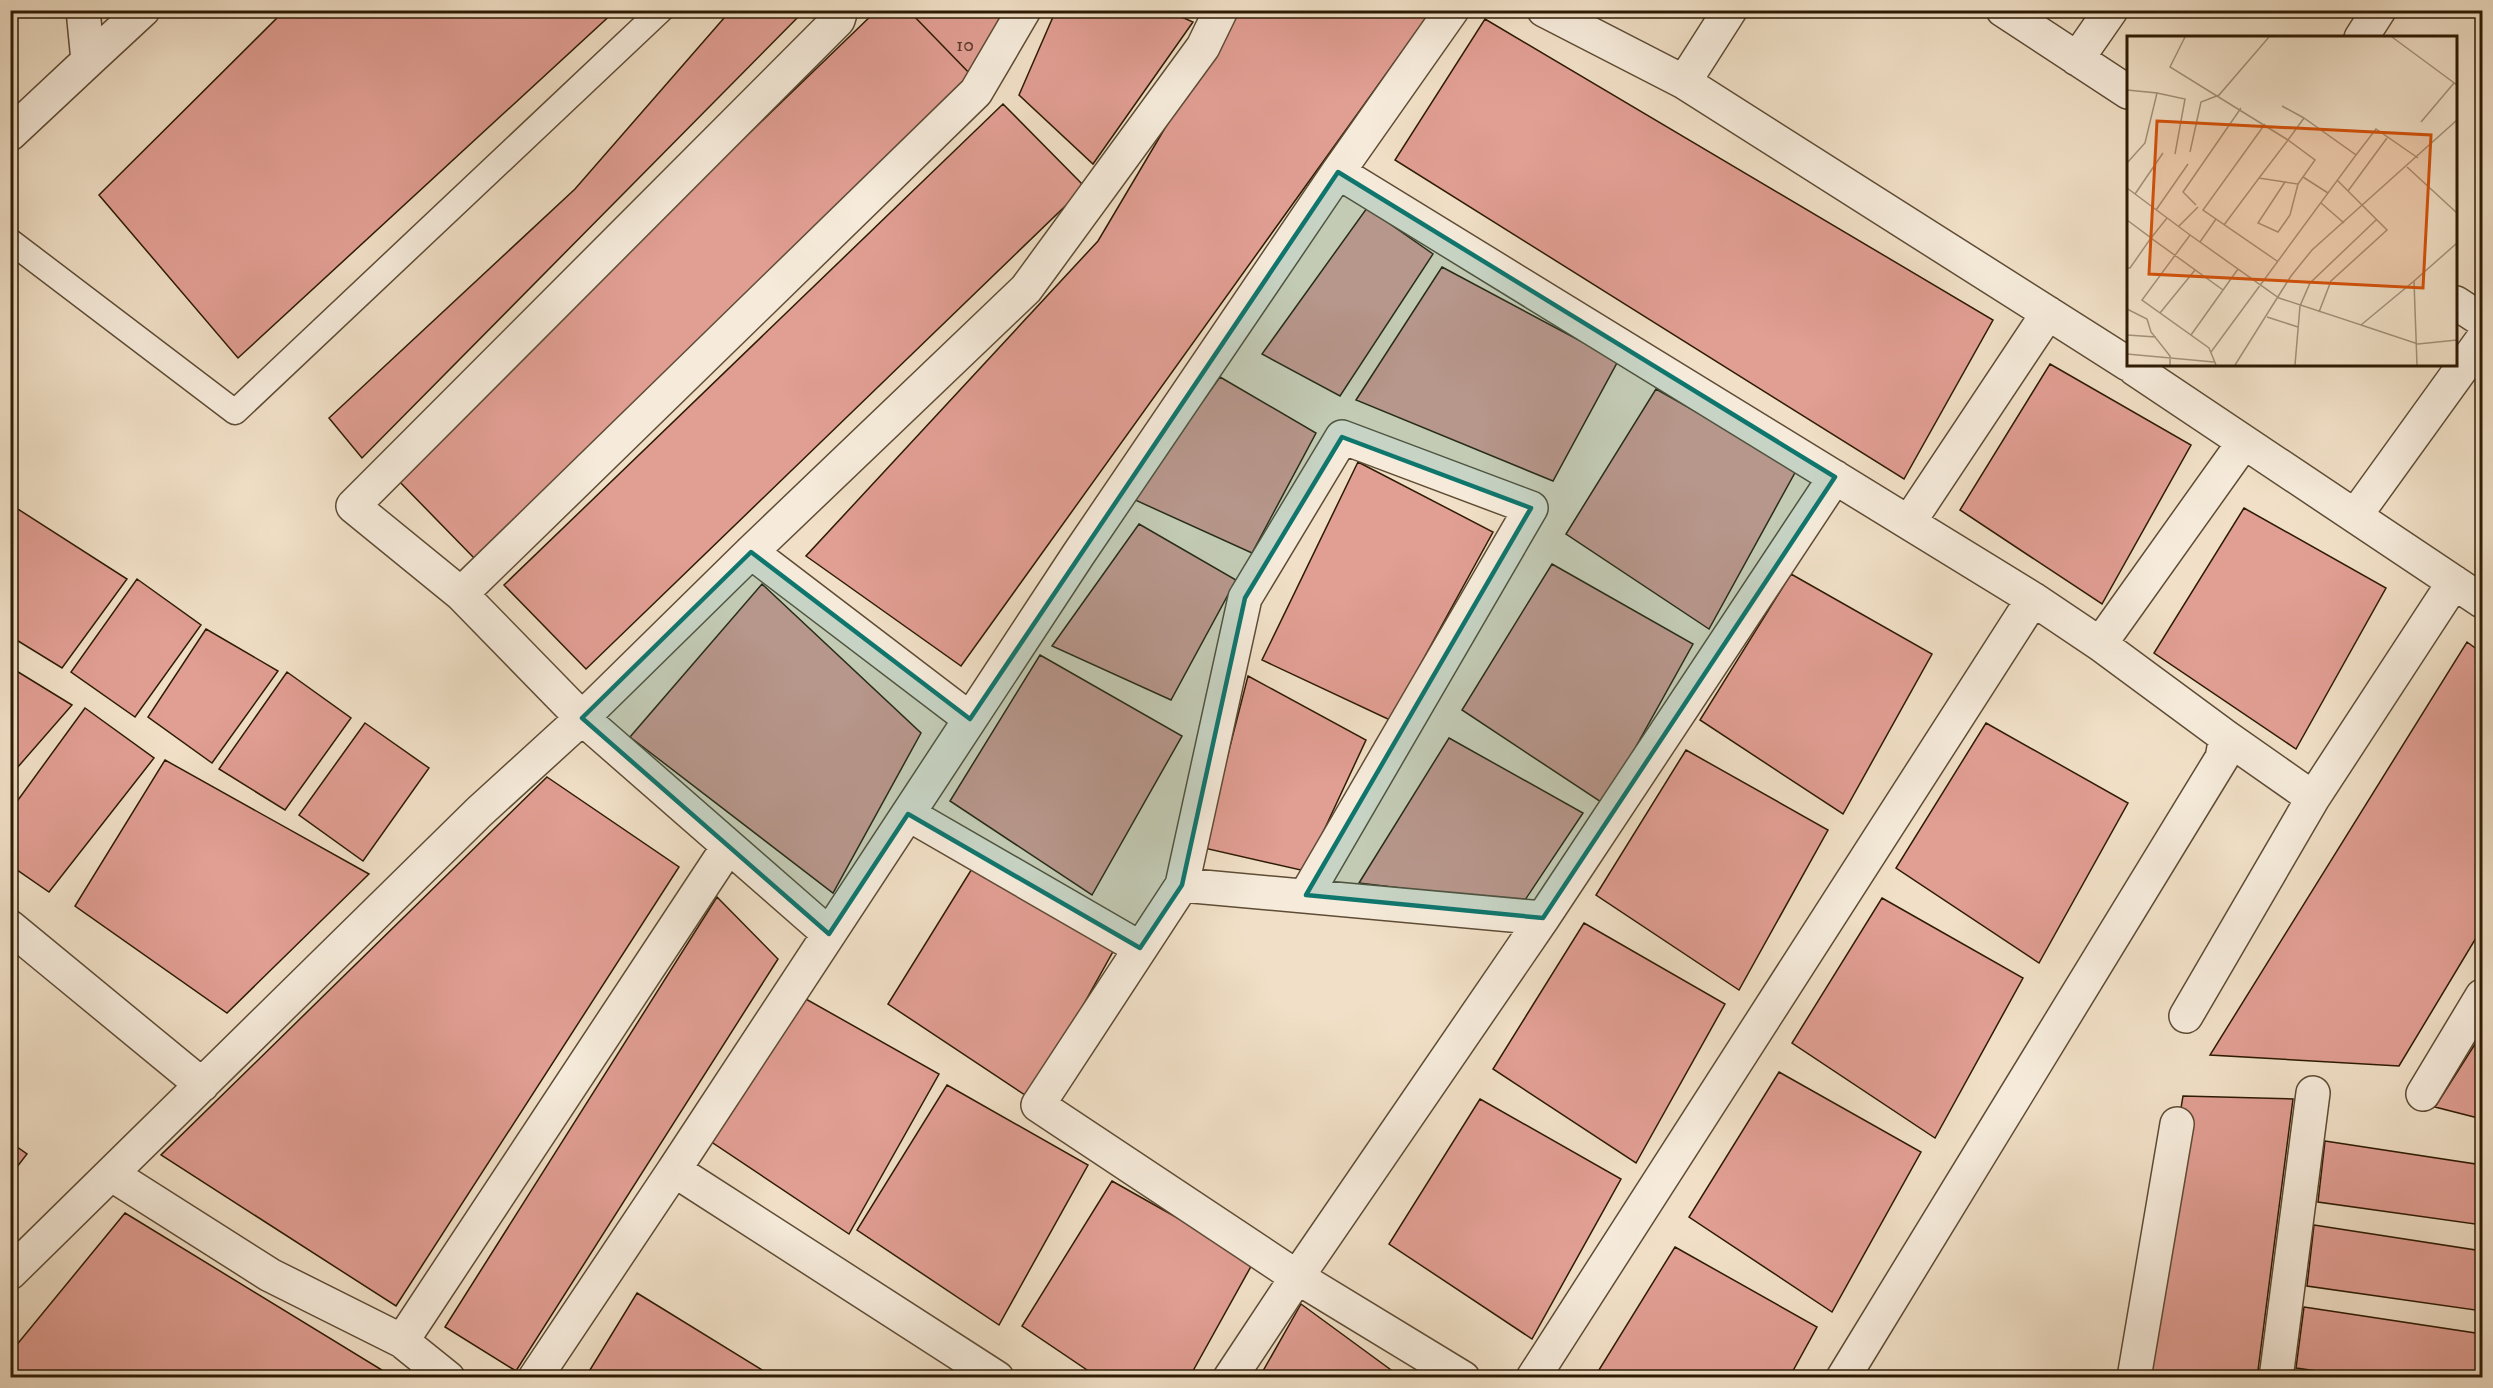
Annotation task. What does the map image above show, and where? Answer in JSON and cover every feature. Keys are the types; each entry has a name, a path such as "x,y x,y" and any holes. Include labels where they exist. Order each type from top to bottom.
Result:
{"street":[{"path":"83,10 88,61"},
{"path":"10,134 142,10"},
{"path":"829,934 582,718 461,594 353,506 838,20 841,10"},
{"path":"461,594 976,92 1024,10"},
{"path":"10,1273 479,812 582,718 751,552 1026,289 1203,47 1221,10"},
{"path":"535,1377 674,1170 1078,555 1338,172 1452,10"},
{"path":"1544,10 1684,82 2127,361"},
{"path":"1684,82 1730,10"},
{"path":"2003,10 2127,91"},
{"path":"2077,58 2112,10"},
{"path":"2362,36 2379,10"},
{"path":"1338,172 2033,599 2100,644 2313,798"},
{"path":"2457,304 2482,320"},
{"path":"1909,522 2048,313"},
{"path":"2355,516 2482,340"},
{"path":"2134,366 2482,601"},
{"path":"1306,895 1531,508 1341,437 1245,598 1182,885 1038,1105 1297,1277 1463,1377"},
{"path":"2100,644 2244,442"},
{"path":"1230,1377 1543,918 1835,477"},
{"path":"751,552 970,719"},
{"path":"2186,1016 2313,798 2454,582"},
{"path":"1533,1377 2033,599"},
{"path":"1843,1377 2222,758 2226,736"},
{"path":"908,814 1140,948"},
{"path":"402,1341 728,847"},
{"path":"1182,885 1543,918"},
{"path":"10,927 202,1085"},
{"path":"2423,1094 2482,996"},
{"path":"2276,1377 2313,1093"},
{"path":"2134,1377 2177,1124"},
{"path":"674,1170 997,1377"},
{"path":"111,1174 270,1275 402,1341 448,1377"}],"lane":[{"path":"10,241 235,412 661,10"}],"highlighted area":[{"path":"1338,172 1835,477 1543,918 1306,895 1531,508 1342,437 1245,598 1182,885 1140,948 908,814 829,934 582,718 751,552 970,719"}],"building":[{"path":"285,10 616,10 238,358 99,195"},
{"path":"731,10 805,10 362,458 329,418 575,189"},
{"path":"877,10 908,10 975,79 476,560 394,476"},
{"path":"908,10 1003,10 975,79"},
{"path":"1056,10 1166,10 1193,22 1093,164 1019,95"},
{"path":"1235,10 1432,10 961,666 806,556 1098,241"},
{"path":"1485,19 1993,320 1904,479 1395,160"},
{"path":"1003,104 1085,187 586,669 504,585"},
{"path":"1367,208 1433,254 1340,396 1262,354"},
{"path":"1442,267 1618,361 1553,481 1356,400"},
{"path":"2050,364 2191,445 2102,604 1960,510"},
{"path":"1220,377 1316,433 1252,553 1133,499"},
{"path":"1656,389 1797,469 1709,629 1566,534"},
{"path":"1358,462 1493,532 1390,720 1262,660"},
{"path":"10,504 127,579 62,668 10,636"},
{"path":"2244,508 2386,588 2296,749 2154,653"},
{"path":"1139,524 1236,580 1171,700 1052,646"},
{"path":"1552,564 1693,644 1604,804 1462,710"},
{"path":"1791,574 1932,654 1843,814 1700,720"},
{"path":"137,579 201,625 135,717 71,672"},
{"path":"762,584 921,733 833,893 630,737"},
{"path":"206,629 278,671 212,763 148,717"},
{"path":"2467,642 2482,653 2482,928 2399,1066 2210,1055"},
{"path":"1040,655 1182,736 1092,895 950,801"},
{"path":"10,667 72,705 10,776"},
{"path":"287,672 351,718 285,810 219,769"},
{"path":"1248,676 1366,740 1305,871 1204,848"},
{"path":"85,708 154,758 49,892 10,865 10,811"},
{"path":"365,723 429,768 363,861 299,815"},
{"path":"1986,723 2128,803 2039,963 1896,868"},
{"path":"1449,738 1583,813 1523,903 1359,883"},
{"path":"1686,750 1828,830 1739,990 1596,895"},
{"path":"165,760 369,874 227,1013 75,906"},
{"path":"547,777 679,867 396,1306 161,1155"},
{"path":"978,859 1120,939 1031,1099 888,1004"},
{"path":"717,897 778,959 516,1371 445,1327"},
{"path":"1882,898 2023,978 1935,1138 1792,1043"},
{"path":"1584,923 1725,1004 1636,1163 1493,1069"},
{"path":"797,994 939,1074 849,1234 707,1139"},
{"path":"2482,1033 2482,1119 2435,1107"},
{"path":"1779,1072 1921,1152 1832,1312 1689,1217"},
{"path":"947,1085 1088,1165 999,1325 857,1230"},
{"path":"2183,1096 2293,1099 2257,1378 2137,1378"},
{"path":"1480,1099 1621,1179 1532,1339 1389,1244"},
{"path":"2325,1141 2482,1165 2482,1225 2318,1202"},
{"path":"10,1142 27,1154 10,1176"},
{"path":"1112,1181 1254,1261 1189,1378 1099,1378 1022,1326"},
{"path":"125,1213 395,1378 10,1378 10,1353"},
{"path":"2314,1225 2482,1251 2482,1311 2307,1286"},
{"path":"1675,1247 1817,1327 1789,1378 1594,1378"},
{"path":"637,1293 775,1378 585,1378"},
{"path":"1301,1304 1402,1378 1259,1378"},
{"path":"2304,1307 2482,1334 2482,1378 2367,1378 2296,1368"}]}
